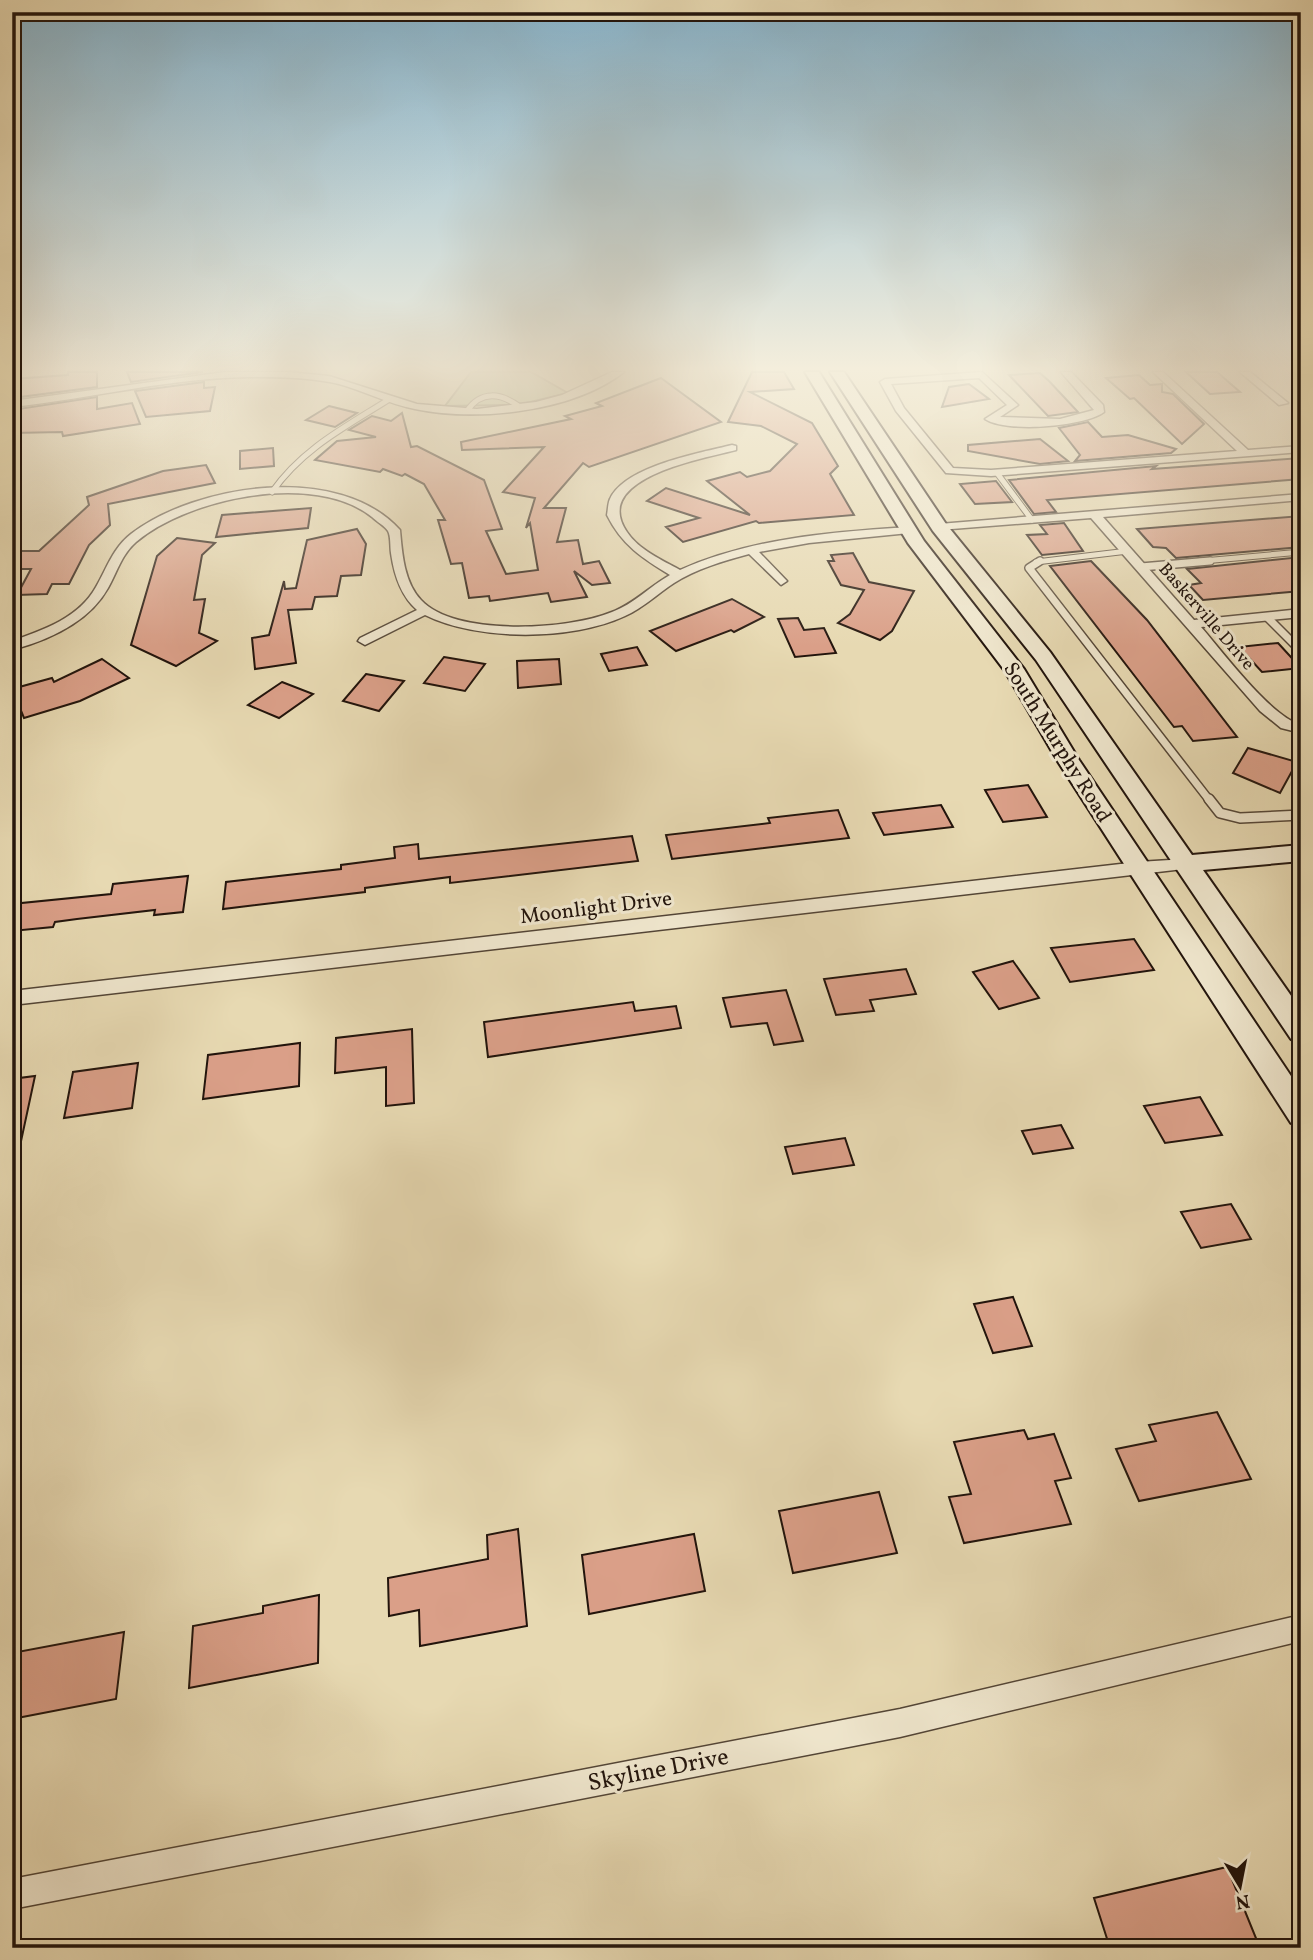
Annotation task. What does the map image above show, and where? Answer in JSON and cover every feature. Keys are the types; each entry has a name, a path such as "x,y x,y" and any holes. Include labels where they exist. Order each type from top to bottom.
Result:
{"main road":[{"name":"South Murphy Road","path":"868,463 909,530 1014,669 1068,760 1301,1115"},
{"name":"South Murphy Road","path":"897,463 939,527 1043,656 1301,1032"},
{"path":"909,530 939,527"},
{"path":"1186,864 1301,853"}],"street":[{"path":"672,463 637,477 625,488 615,504 613,520 622,535 640,550 679,575"},
{"path":"944,463 950,471 997,473 1115,463"},
{"path":"12,646 41,636 88,608 106,582 121,549 151,524 211,500 272,492 343,498 382,517 394,530 401,577 426,610 465,624 493,628 533,630 575,626 610,618 641,604 679,575 751,550 824,536 909,530"},
{"path":"939,527 1301,497"},
{"name":"Baskerville Drive","path":"1095,515 1274,717 1301,729"},
{"path":"751,550 781,581"},
{"path":"365,641 426,610"},
{"path":"1191,624 1301,613"},
{"name":"Moonlight Drive","path":"12,998 1138,867 1186,864"},
{"name":"Skyline Drive","path":"12,1894 900,1723 1301,1628"}],"lane":[{"path":"272,492 280,477 294,463"},
{"path":"997,473 1032,520"},
{"path":"1128,551 1044,559 1031,564 1030,568 1220,813 1240,818 1301,815"},
{"path":"1141,567 1301,552"},
{"path":"1267,617 1301,651"}],"building":[{"path":"240,463 274,463 274,466 240,469"},
{"path":"334,463 451,463 484,480 502,529 486,531 506,574 538,570 530,523 526,528 535,498 503,492 529,463 583,463 544,508 566,508 557,542 578,540 583,564 599,561 610,583 592,585 574,571 587,597 551,602 548,593 490,601 489,596 469,598 462,563 451,564 438,520 445,520 424,484 405,474 402,476 383,469 380,472"},
{"path":"778,463 836,463 838,466 830,474 854,515 759,523 756,521 683,542 666,527 699,518 647,501 666,488 750,515 707,481 740,472 747,477 770,471"},
{"path":"1227,463 1301,463 1301,479 1047,500 1056,512 1034,514 1009,480 1156,466 1152,469"},
{"path":"206,465 215,483 108,504 110,525 89,545 69,584 52,584 47,594 17,595 31,569 12,569 12,563 20,551 39,551 89,505 87,497 163,471"},
{"path":"996,481 1012,502 975,504 960,484"},
{"path":"311,508 308,528 216,537 222,515"},
{"path":"1301,516 1301,547 1176,558 1166,548 1153,547 1137,529"},
{"path":"1064,523 1083,551 1042,555 1027,535 1047,534 1040,525"},
{"path":"357,529 366,544 361,575 341,576 337,596 315,597 312,609 288,610 296,663 255,669 252,638 269,635 284,581 285,589 296,588 307,540"},
{"path":"177,538 215,543 202,555 194,600 205,599 199,633 217,641 176,666 131,645 157,556"},
{"path":"853,553 869,582 914,591 892,631 880,640 838,623 850,614 864,590 841,585 828,561 834,561 831,555"},
{"path":"1301,557 1301,591 1203,600 1189,585 1201,583 1187,569"},
{"path":"1091,561 1147,620 1237,737 1193,741 1182,726 1174,727 1050,566"},
{"path":"732,599 764,617 734,632 731,630 676,651 650,631"},
{"path":"798,618 804,630 824,628 836,653 795,657 778,619"},
{"path":"1278,643 1301,668 1262,672 1239,647"},
{"path":"637,647 647,665 609,671 601,654"},
{"path":"444,657 485,664 465,691 424,683"},
{"path":"102,659 129,678 80,701 24,718 12,689 52,678 54,682"},
{"path":"559,659 561,684 518,688 517,661"},
{"path":"366,674 404,681 379,711 343,701"},
{"path":"282,682 313,694 279,718 248,705"},
{"path":"1248,748 1297,762 1280,793 1233,773"},
{"path":"1028,785 1047,817 1003,822 985,790"},
{"path":"941,805 953,827 884,835 873,813"},
{"path":"838,810 849,838 672,859 666,835 770,823 768,818"},
{"path":"632,836 638,861 450,883 450,877 365,888 365,892 223,909 226,882 341,869 341,865 395,858 394,847 418,844 419,859"},
{"path":"188,876 183,912 154,915 155,910 55,922 53,927 12,931 12,904 111,894 113,884"},
{"path":"1134,939 1154,970 1070,982 1051,948"},
{"path":"1013,961 1039,998 999,1009 973,972"},
{"path":"906,969 916,994 870,1000 874,1011 836,1015 824,979"},
{"path":"786,990 803,1041 774,1045 767,1023 731,1027 723,998"},
{"path":"633,1002 635,1011 676,1006 681,1028 488,1057 484,1022"},
{"path":"412,1029 414,1103 386,1106 386,1067 335,1073 336,1038"},
{"path":"300,1043 299,1086 203,1099 208,1055"},
{"path":"138,1063 132,1108 64,1118 73,1072"},
{"path":"35,1076 20,1146 12,1145 12,1079"},
{"path":"1200,1097 1222,1135 1165,1143 1144,1106"},
{"path":"1061,1125 1073,1148 1033,1154 1022,1131"},
{"path":"845,1138 854,1165 793,1174 785,1147"},
{"path":"1231,1204 1251,1239 1201,1248 1181,1212"},
{"path":"1013,1297 1032,1346 993,1353 974,1304"},
{"path":"1217,1412 1251,1479 1139,1501 1116,1449 1156,1441 1149,1425"},
{"path":"1024,1430 1028,1439 1054,1434 1071,1478 1055,1481 1071,1524 964,1543 949,1497 971,1494 954,1442"},
{"path":"879,1492 897,1553 793,1573 779,1511"},
{"path":"518,1529 527,1626 420,1646 419,1610 389,1616 388,1578 488,1559 487,1535"},
{"path":"694,1534 705,1591 589,1614 582,1555"},
{"path":"319,1595 318,1663 189,1688 193,1626 263,1613 263,1606"},
{"path":"124,1632 116,1699 12,1719 12,1653"},
{"path":"1227,1867 1260,1948 1110,1948 1094,1898"}]}
